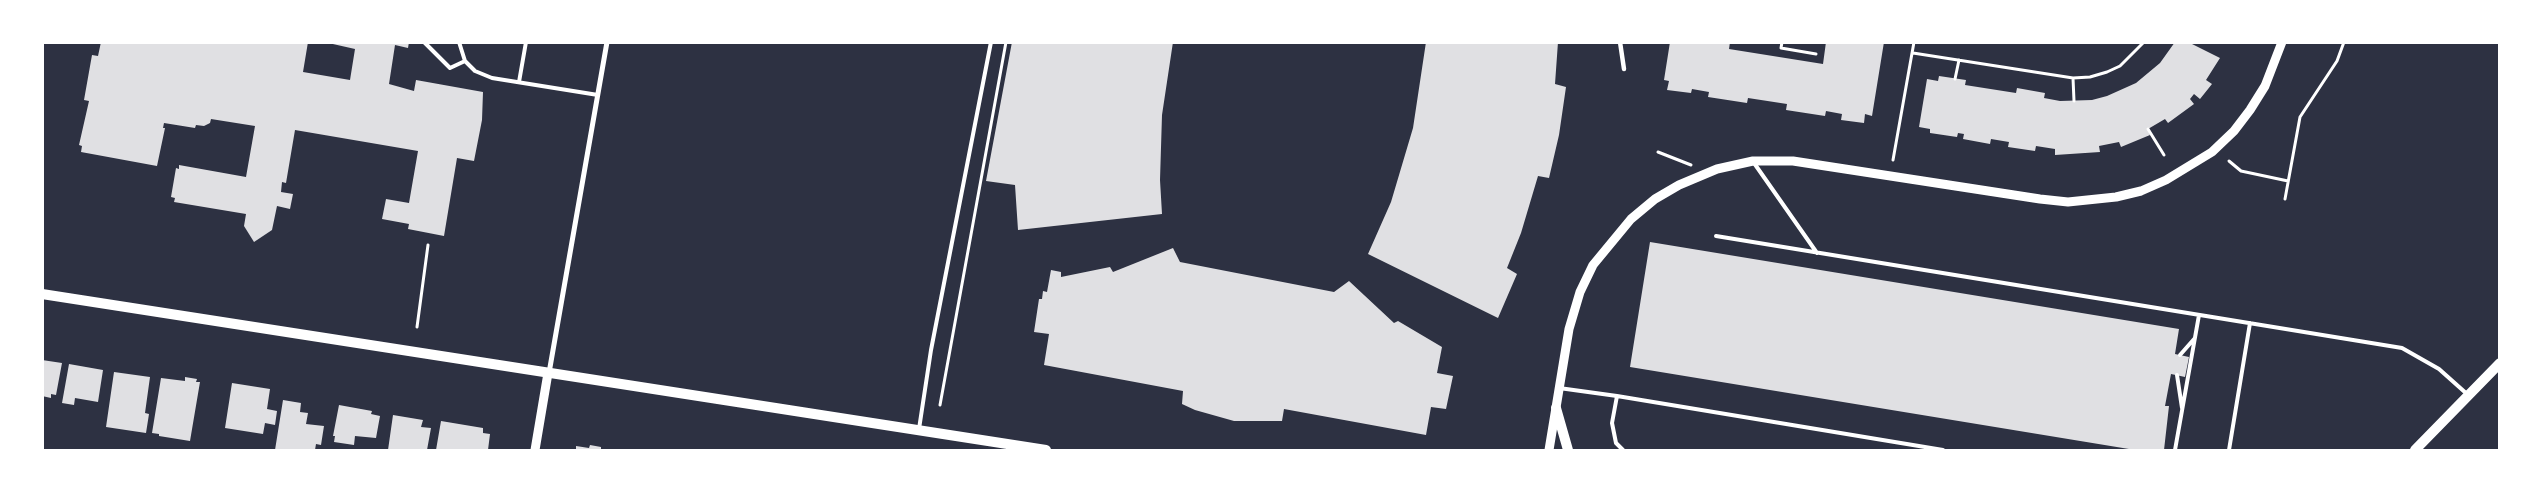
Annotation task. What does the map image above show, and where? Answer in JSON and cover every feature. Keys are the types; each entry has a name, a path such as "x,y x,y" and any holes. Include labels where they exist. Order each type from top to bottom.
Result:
{"main road":[{"path":"42,294 1046,450"},
{"path":"2417,450 2500,363"},
{"path":"1556,408 1568,450"}],"street":[{"path":"536,450 607,42"},
{"path":"1620,42 1624,69"},
{"path":"1549,450 1569,329 1580,292 1593,265 1631,219 1655,199 1696,177 1717,169 1753,161 1793,161 1832,165 2068,202 2116,197 2141,191 2166,180 2217,146 2234,131 2265,86 2282,42"}],"lane":[{"path":"424,42 450,68 465,61"},
{"path":"459,42 465,61 476,71 492,78 598,95"},
{"path":"519,82 526,42"},
{"path":"919,429 931,350 991,42"},
{"path":"1753,161 1817,253"},
{"path":"1716,236 2402,348 2439,370 2468,396"},
{"path":"2175,450 2199,314"},
{"path":"2229,450 2250,323"},
{"path":"2180,355 2196,336"},
{"path":"2176,375 2183,413"},
{"path":"1559,388 1943,450"},
{"path":"1617,396 1612,423 1616,443 1623,450"}],"path":[{"path":"940,405 1006,42"},
{"path":"1782,42 1781,48 1816,54"},
{"path":"1893,160 1914,42"},
{"path":"1913,53 2073,78 2090,77 2120,66 2144,42"},
{"path":"2285,199 2300,117 2337,61 2344,42"},
{"path":"1955,79 1959,60"},
{"path":"2073,78 2074,101"},
{"path":"2148,129 2164,154"},
{"path":"1658,152 1690,164 1696,177"},
{"path":"2229,161 2242,170 2288,181"},
{"path":"417,327 428,245"}],"building":[{"path":"101,42 308,42 303,72 350,80 355,49 324,42 409,42 408,48 395,45 389,84 414,91 416,80 483,92 482,120 474,161 457,158 444,236 408,229 409,224 382,219 386,199 409,203 418,151 295,130 286,183 282,182 281,192 293,194 290,209 277,206 272,230 254,242 244,226 246,214 174,202 175,198 171,197 176,168 179,169 179,165 246,177 255,126 211,119 210,123 204,126 196,125 195,128 164,123 163,128 165,128 157,166 81,152 82,146 79,145 89,101 84,100 92,55 98,56"},
{"path":"1012,42 1173,42 1162,115 1160,180 1162,214 1018,230 1015,185 986,181"},
{"path":"1426,42 1558,42 1555,84 1566,87 1559,135 1549,178 1538,176 1521,233 1507,268 1517,274 1498,318 1368,254 1391,202 1413,128"},
{"path":"1670,42 1730,42 1729,49 1823,64 1826,42 1884,42 1872,116 1865,114 1864,123 1841,120 1842,114 1826,111 1825,116 1786,110 1787,104 1748,98 1747,103 1708,97 1709,92 1692,89 1691,93 1667,90 1669,81 1664,80"},
{"path":"2175,42 2188,42 2220,58 2206,80 2212,84 2200,99 2194,94 2190,99 2194,104 2168,123 2165,119 2148,129 2150,135 2121,147 2119,142 2099,146 2100,152 2055,155 2055,149 2036,146 2035,151 2008,147 2009,142 1991,139 1990,144 1963,139 1964,134 1958,133 1957,137 1930,133 1930,129 1919,127 1927,79 1938,81 1939,76 1966,80 1965,85 2016,93 2017,88 2045,93 2044,98 2060,101 2092,100 2107,96 2136,83 2160,63"},
{"path":"1650,242 2179,329 2175,354 2189,357 2185,377 2171,374 2165,406 2169,406 2164,450 2135,450 1630,367"},
{"path":"1173,248 1180,262 1334,292 1349,281 1394,323 1398,321 1442,347 1437,373 1453,376 1446,409 1431,407 1426,435 1284,409 1282,421 1234,421 1195,410 1182,404 1183,391 1044,365 1049,334 1034,332 1039,299 1042,299 1043,291 1047,292 1051,270 1061,272 1061,277 1110,267 1113,272"},
{"path":"42,360 62,363 56,395 51,394 51,398 42,396"},
{"path":"69,364 103,370 98,402 75,398 74,405 62,403"},
{"path":"114,372 150,377 145,413 149,414 146,433 106,427"},
{"path":"185,377 197,379 196,382 200,382 190,441 152,433 161,378 185,381"},
{"path":"232,383 270,389 267,409 277,411 275,425 265,423 263,434 225,428"},
{"path":"283,400 301,403 300,412 308,413 306,424 324,426 321,445 316,444 315,450 275,450"},
{"path":"339,405 372,411 371,414 380,416 376,438 355,436 354,445 334,442 335,436 333,436"},
{"path":"393,415 423,420 421,427 431,428 427,450 388,450"},
{"path":"441,421 483,428 483,433 490,434 488,450 436,450"},
{"path":"590,445 601,447 601,450 576,450 576,446 589,448"}]}
